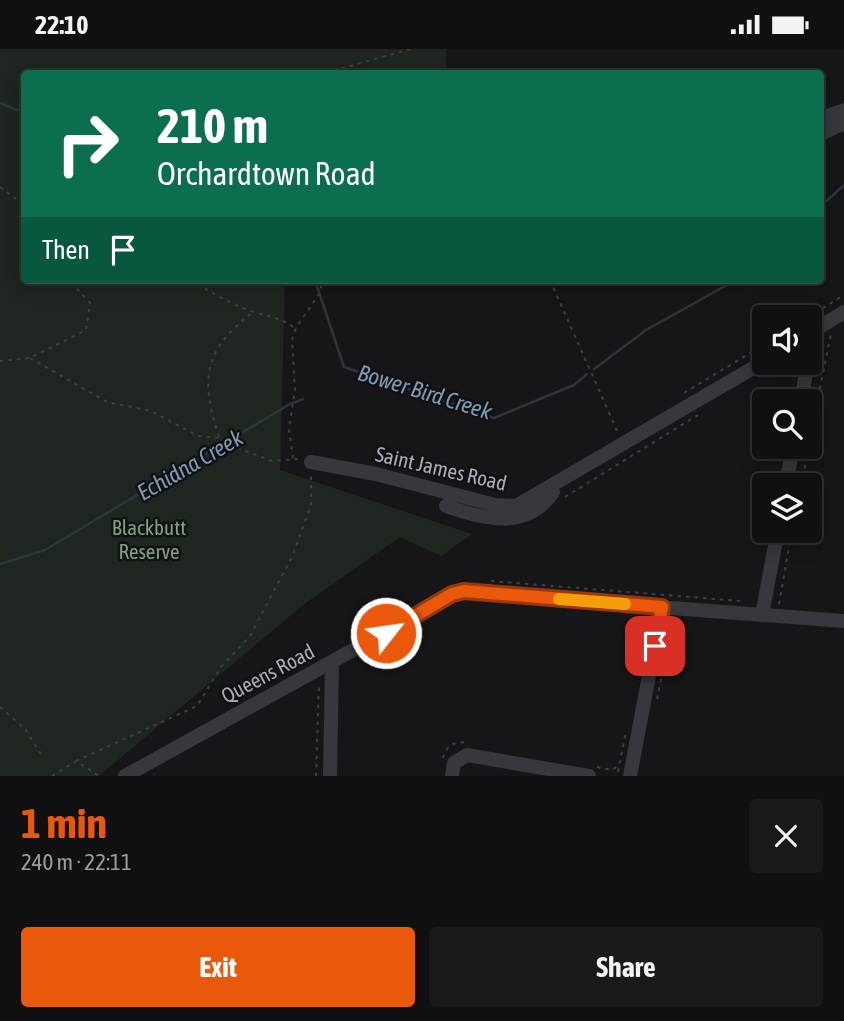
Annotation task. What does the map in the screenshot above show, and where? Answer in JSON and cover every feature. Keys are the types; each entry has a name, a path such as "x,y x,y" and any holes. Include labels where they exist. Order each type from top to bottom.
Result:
{"street":[{"path":"824,117 844,110"},
{"path":"824,133 844,123"},
{"path":"822,326 844,312"},
{"name":"Saint James Road","path":"311,463 376,474 507,507 525,502 752,375"},
{"name":"Saint James Road","path":"446,506 498,520 512,519 549,498 556,485"},
{"path":"762,615 776,543"},
{"name":"Queens Road","path":"125,776 458,592 844,621"},
{"path":"629,776 662,607"},
{"path":"330,776 332,664"},
{"path":"452,776 454,763 467,755 589,776"}],"path":[{"path":"336,70 411,49"},
{"path":"0,187 21,203"},
{"path":"0,361 30,358 86,330 90,303 73,284"},
{"path":"198,284 253,312 280,318 296,328"},
{"path":"293,458 289,429 295,390 292,340 296,328 319,294 322,284"},
{"path":"552,284 619,434"},
{"path":"822,308 844,295"},
{"path":"52,776 76,761 197,706 221,667 250,636 292,557 311,505 311,463 293,458 272,461 224,443 219,438 206,397 210,364 229,331 253,312"},
{"path":"820,389 831,333 837,329"},
{"path":"685,393 752,352"},
{"path":"30,358 107,402 151,411 198,436 219,438"},
{"path":"565,497 710,407"},
{"path":"789,543 777,604 791,605"},
{"path":"491,581 752,601"},
{"path":"656,706 673,621"},
{"path":"316,776 317,685 323,681"},
{"path":"0,708 25,729 43,757"},
{"path":"76,761 99,776"}],"green space":[{"name":"Blackbutt Reserve","path":"0,49 446,49 446,70 21,70 21,284 285,284 280,470 472,534 441,556 400,537 303,605 99,776 0,776"}],"waterway":[{"name":"Bower Bird Creek","path":"0,103 21,112"},
{"name":"Bower Bird Creek","path":"824,203 844,185"},
{"name":"Bower Bird Creek","path":"316,284 344,367 494,418 574,385 587,374"},
{"name":"Bower Bird Creek","path":"594,369 646,330 729,284"},
{"name":"Echidna Creek","path":"0,564 45,550 290,404 303,399"}],"slow traffic":[{"path":"559,599 625,604"}],"route":[{"path":"386,633 452,594 464,591 662,607 655,646"}]}
